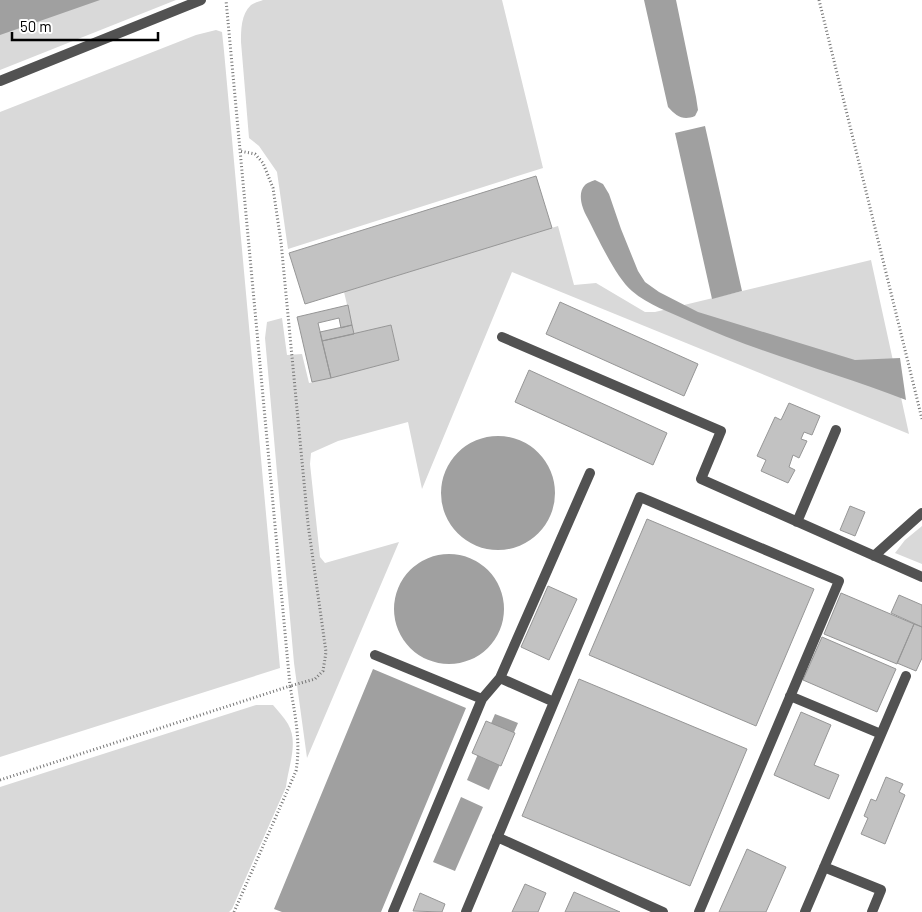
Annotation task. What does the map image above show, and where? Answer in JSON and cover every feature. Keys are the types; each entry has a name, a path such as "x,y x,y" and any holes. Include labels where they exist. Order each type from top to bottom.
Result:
{"street":[{"path":"0,80 201,0"},
{"path":"502,337 721,431 701,479 922,577"},
{"path":"796,522 836,430"},
{"path":"394,912 482,699 500,678 590,473"},
{"path":"466,912 640,497 839,581 699,912"},
{"path":"874,556 922,513"},
{"path":"375,655 482,699"},
{"path":"805,912 906,676"},
{"path":"500,678 554,702"},
{"path":"790,696 881,734"},
{"path":"497,837 663,912"},
{"path":"824,867 881,890 872,912"}],"path":[{"path":"226,0 290,686 297,721 300,752 296,771 234,912"},
{"path":"819,0 922,419"},
{"path":"0,780 315,679 323,671 326,652 308,524 281,242 273,188 264,163 255,154 240,151"}],"shaded area":[{"path":"0,0 100,0 0,35"},
{"path":"95,0 176,0 0,70 0,33"},
{"path":"263,0 502,0 543,168 288,249 277,172 259,146 249,138 241,42 243,17 252,4"},
{"path":"644,0 676,0 696,97 698,110 695,116 680,117 668,107"},
{"path":"216,30 222,32 224,51 280,668 0,757 0,112 196,35"},
{"path":"705,126 742,291 712,299 675,133"},
{"path":"595,180 603,184 609,194 638,271 645,282 659,292 698,312 855,360 900,358 906,400 742,343 667,311 638,296 626,285 613,267 583,209 581,192 586,184"},
{"path":"558,226 574,285 596,283 645,312 655,312 871,260 909,434 512,272 422,489 408,422 338,441 311,453 310,464 320,557 325,563 399,542 307,758 294,663 265,338 267,322 282,318 287,355 302,354 309,383 399,360 391,325 354,334 344,292"},
{"path":"498,436 520,441 538,453 550,471 555,493 550,515 538,533 520,545 498,550 476,545 458,533 446,515 441,493 446,471 458,453 476,441"},
{"path":"922,526 922,564 895,553 905,540"},
{"path":"449,554 460,555 470,559 488,570 499,588 503,598 503,620 499,630 488,648 470,659 460,663 449,664 438,663 428,659 410,648 399,630 395,620 394,609 395,598 399,588 410,570 428,559 438,555"},
{"path":"373,669 466,708 381,912 282,912 274,909"},
{"path":"256,705 273,705 285,719 293,739 292,755 286,787 229,912 0,912 0,787"},
{"path":"495,714 518,723 489,790 467,780"},
{"path":"461,797 483,807 455,871 433,862"}],"building":[{"path":"536,176 552,228 305,304 289,253"},
{"path":"560,302 698,364 684,396 546,334"},
{"path":"348,305 352,325 341,328 339,318 318,323 331,378 312,382 297,317"},
{"path":"352,325 354,334 322,341 320,332"},
{"path":"391,325 399,360 331,378 322,341"},
{"path":"529,370 667,433 653,465 515,402"},
{"path":"789,403 820,416 812,435 804,432 801,439 807,441 799,458 793,455 789,467 795,470 788,483 761,471 766,460 757,456 775,417 781,420"},
{"path":"850,506 865,512 855,536 840,530"},
{"path":"647,519 814,589 756,726 589,655"},
{"path":"548,586 577,599 549,660 521,647"},
{"path":"841,593 914,624 897,664 824,634"},
{"path":"899,595 922,605 922,627 891,613"},
{"path":"914,624 922,627 922,658 916,671 897,663"},
{"path":"822,637 896,669 877,712 803,680"},
{"path":"579,679 747,749 690,886 522,816"},
{"path":"801,712 831,725 814,765 839,775 829,799 774,775"},
{"path":"486,721 515,733 501,766 472,753"},
{"path":"886,777 903,784 899,792 905,795 885,844 861,834 868,818 864,816 871,799 876,801"},
{"path":"747,849 786,867 766,912 719,912"},
{"path":"525,884 546,893 538,912 512,912"},
{"path":"574,892 620,912 565,912"},
{"path":"420,893 445,904 442,912 413,911"}]}
